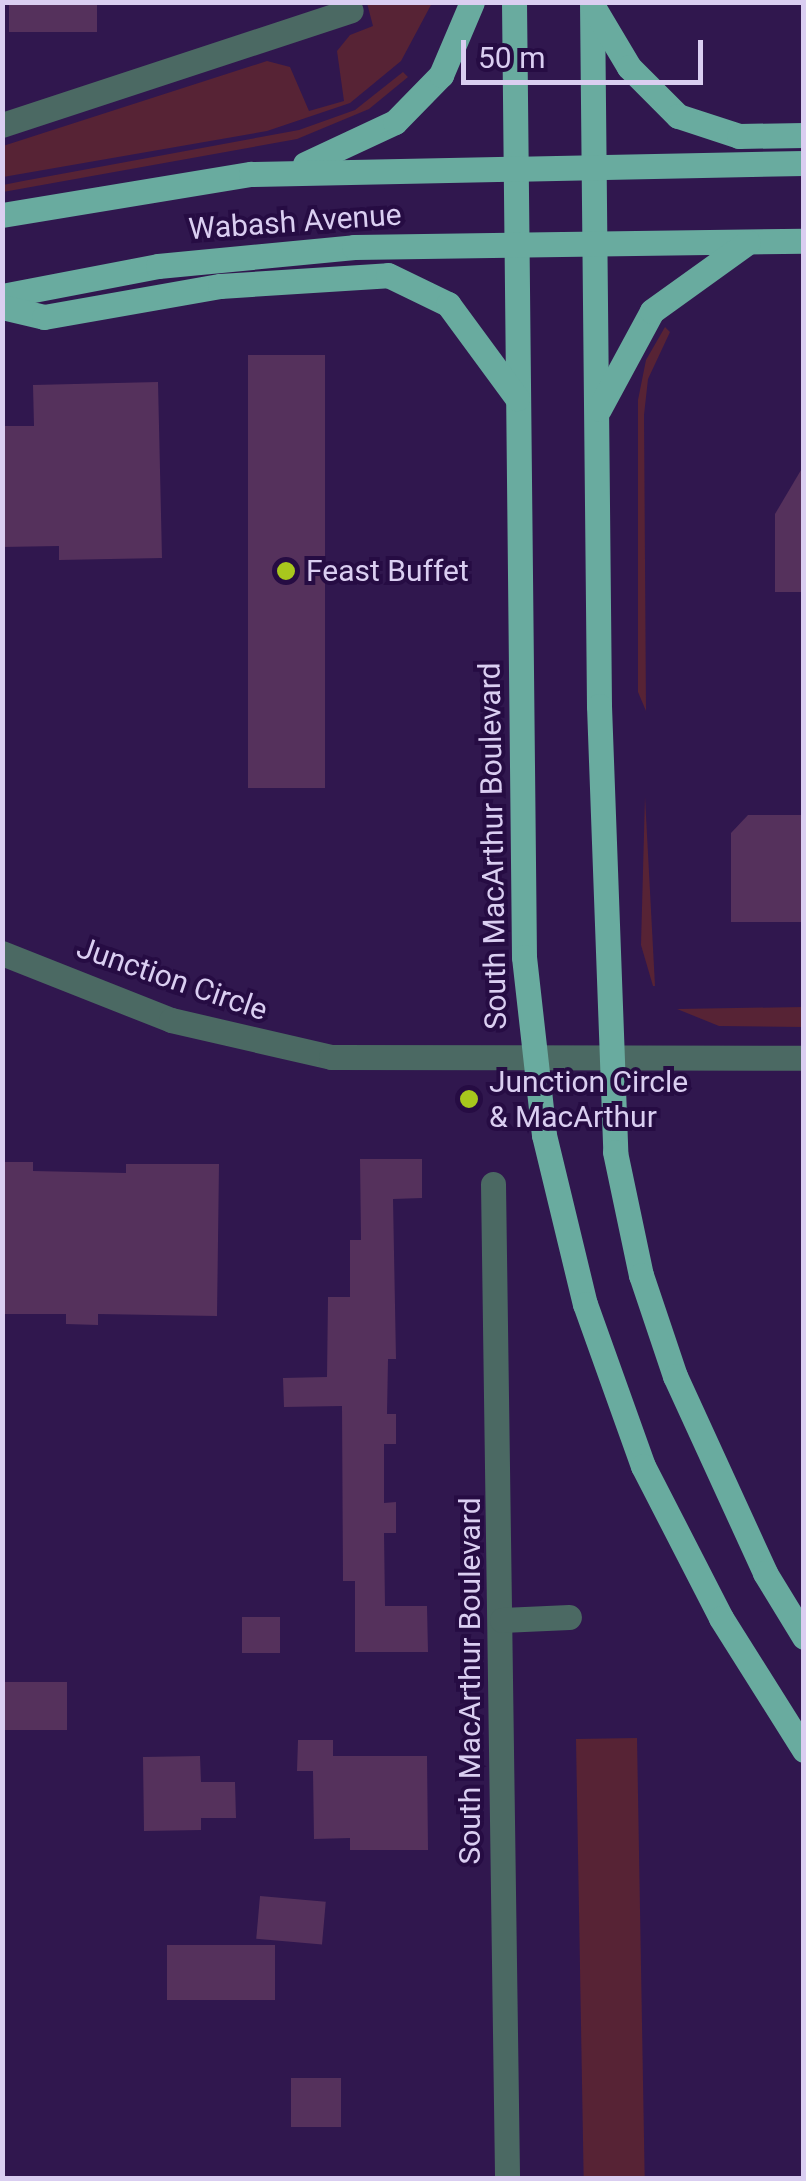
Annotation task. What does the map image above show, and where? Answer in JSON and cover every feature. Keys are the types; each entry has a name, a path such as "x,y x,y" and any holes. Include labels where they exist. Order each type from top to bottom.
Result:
{"main road":[{"path":"251,174 316,162 395,122 441,75 472,2"},
{"name":"South MacArthur Boulevard","path":"514,2 524,957 533,1062 552,1173 606,1372 679,1542 804,1750"},
{"path":"592,4 628,67 678,116 739,136 804,135"},
{"path":"592,4 597,415 615,1152 641,1275 714,1466 804,1637"},
{"name":"Wabash Avenue","path":"2,215 251,174 516,165 804,163"},
{"name":"Wabash Avenue","path":"2,296 250,255 517,244 804,241"},
{"path":"597,415 652,311 748,242"},
{"path":"2,307 44,316 220,286 388,275 448,304 518,398"}],"street":[{"path":"2,124 351,10"},
{"name":"Junction Circle","path":"2,953 170,1020 254,1044 364,1060 610,1062 804,1058"},
{"name":"South MacArthur Boulevard","path":"493,1184 507,2178"},
{"path":"502,1620 569,1618"}],"shaded area":[{"path":"367,3 432,3 401,61 350,103 267,131 3,177 3,146 267,61 290,67 309,111 344,101 337,51 350,35 373,26"},
{"path":"403,72 408,77 369,109 297,139 3,192 3,185 299,130 355,110"},
{"path":"665,327 670,332 648,379 644,415 646,711 638,692 638,400 646,360"},
{"path":"645,797 655,986 641,945"},
{"path":"803,1007 803,1027 719,1026 677,1009"},
{"path":"637,1738 645,2178 584,2178 576,1739"}],"building":[{"path":"9,2 97,2 97,32 9,32"},
{"path":"248,355 325,355 325,788 248,788"},
{"path":"158,382 162,558 59,560 59,546 2,547 2,426 34,426 33,385"},
{"path":"804,465 804,592 775,592 775,514"},
{"path":"748,815 804,815 804,922 731,922 731,833"},
{"path":"360,1159 422,1159 422,1198 393,1199 396,1359 388,1359 387,1414 396,1414 396,1444 384,1444 384,1503 396,1502 396,1533 384,1533 385,1606 427,1606 428,1652 355,1652 355,1581 343,1581 342,1406 284,1407 283,1378 327,1377 328,1297 350,1297 350,1240 361,1240"},
{"path":"2,1162 33,1162 33,1171 126,1173 126,1164 219,1164 217,1316 98,1314 98,1325 66,1324 66,1314 2,1314"},
{"path":"242,1617 280,1617 280,1653 242,1653"},
{"path":"2,1682 67,1682 67,1730 2,1730"},
{"path":"298,1740 333,1740 333,1756 427,1756 428,1850 350,1850 350,1838 314,1839 313,1771 297,1771"},
{"path":"200,1756 201,1782 235,1782 236,1818 201,1818 201,1830 144,1831 143,1757"},
{"path":"260,1896 326,1902 322,1945 256,1939"},
{"path":"167,1945 275,1945 275,2000 167,2000"},
{"path":"291,2078 341,2078 341,2127 291,2127"}],"place":[{"name":"Feast Buffet","path":"286,571"},
{"name":"Junction Circle & MacArthur","path":"469,1099"}]}
